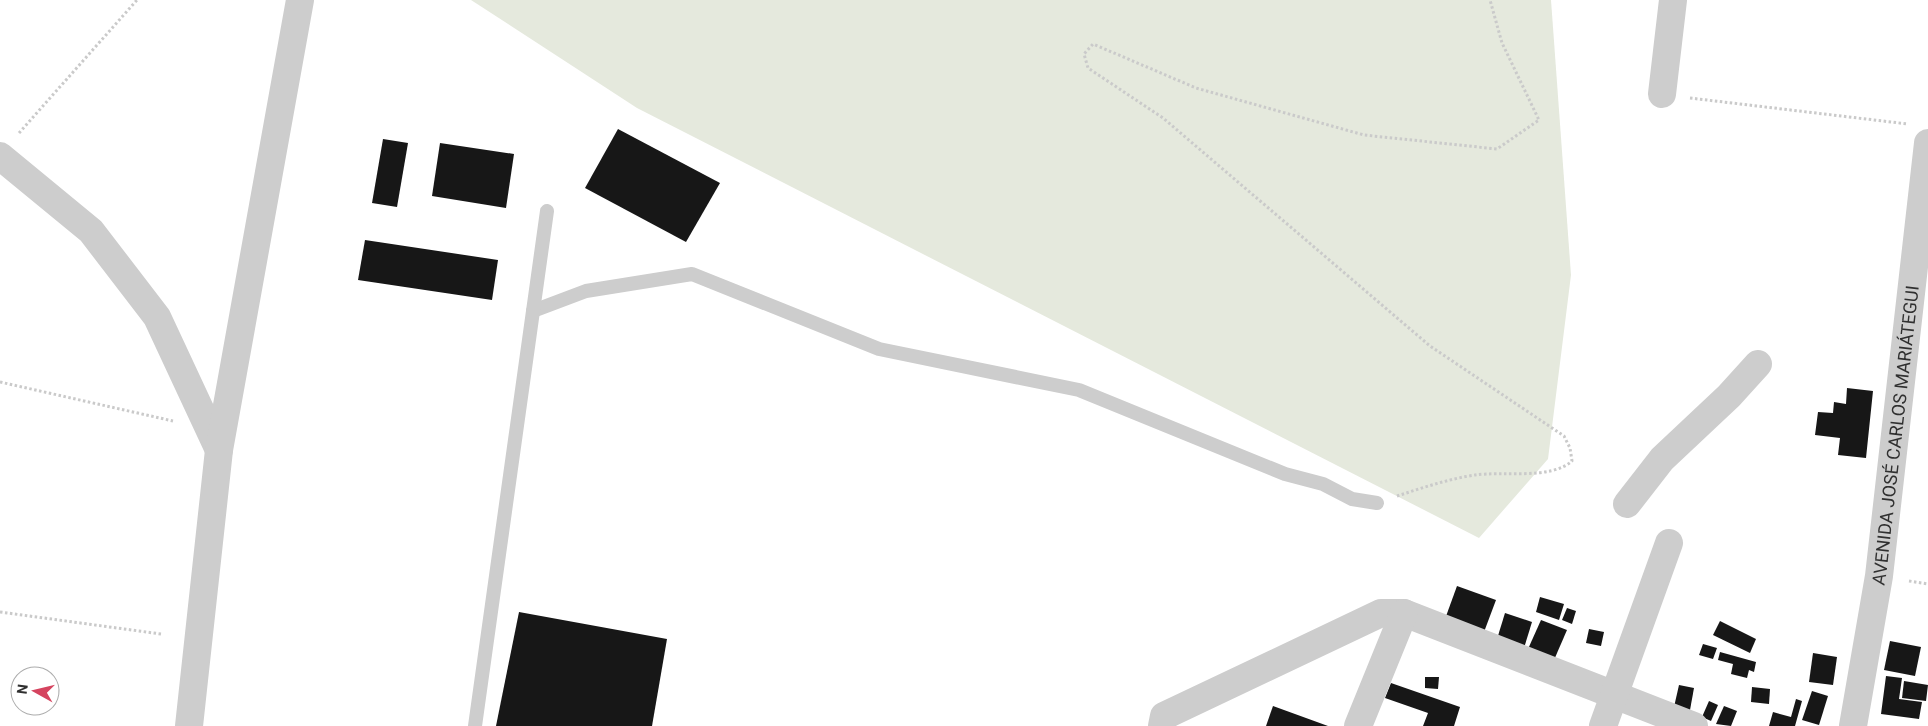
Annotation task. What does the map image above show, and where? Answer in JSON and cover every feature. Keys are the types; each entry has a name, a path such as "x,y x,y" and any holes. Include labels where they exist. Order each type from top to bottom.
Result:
{"street":[{"path":"189,726 219,450 300,0"},
{"path":"1662,94 1673,0"},
{"name":"AVENIDA JOSÉ CARLOS MARIÁTEGUI","path":"1853,726 1879,576 1923,134"},
{"path":"6,148 91,231 157,317 219,450"},
{"path":"1627,504 1662,459 1729,396 1758,364"},
{"path":"1603,726 1669,543"},
{"path":"1162,726 1164,716 1381,613 1404,613 1694,726"},
{"path":"1358,726 1404,613"}],"lane":[{"path":"475,726 546,211"},
{"path":"533,310 586,291 692,274 879,349 1079,390 1285,474 1323,484 1352,499 1377,503"}],"path":[{"path":"6,148 137,0"},
{"path":"1377,503 1431,485 1475,475 1547,471 1566,466 1572,460 1570,448 1564,436 1430,346 1163,118 1088,68 1084,54 1093,44 1196,88 1364,134 1497,149 1539,120 1502,43 1490,0"},
{"path":"1662,94 1923,134"},
{"path":"0,382 173,421"},
{"path":"0,612 161,634"}],"shaded area":[{"path":"471,0 1551,0 1571,275 1548,459 1479,538 637,108"}],"building":[{"path":"618,129 720,183 686,242 585,188"},
{"path":"383,139 408,143 397,207 372,203"},
{"path":"440,143 514,154 506,208 432,196"},
{"path":"365,240 498,260 492,300 358,280"},
{"path":"1847,388 1873,391 1866,458 1838,455 1840,438 1815,435 1818,412 1833,413 1834,402 1846,404"},
{"path":"1457,586 1496,600 1484,632 1445,619"},
{"path":"1540,597 1564,604 1559,620 1536,612"},
{"path":"1567,608 1576,611 1572,624 1562,620"},
{"path":"519,612 667,639 652,726 496,726"},
{"path":"1505,613 1532,622 1524,648 1497,639"},
{"path":"1541,620 1567,630 1554,660 1528,649"},
{"path":"1720,621 1756,639 1750,653 1713,635"},
{"path":"1589,629 1604,632 1601,646 1586,643"},
{"path":"1890,641 1921,647 1915,676 1884,670"},
{"path":"1703,644 1717,648 1713,659 1699,655"},
{"path":"1720,652 1756,662 1754,672 1749,670 1747,678 1731,674 1733,664 1718,660"},
{"path":"1813,653 1837,657 1833,685 1809,682"},
{"path":"1886,676 1902,678 1899,699 1922,702 1919,719 1881,714"},
{"path":"1425,677 1439,677 1438,689 1425,688"},
{"path":"1904,681 1928,685 1926,701 1902,698"},
{"path":"1391,683 1460,707 1454,726 1423,726 1428,713 1385,698"},
{"path":"1679,685 1694,688 1690,710 1674,707"},
{"path":"1752,687 1770,689 1769,704 1751,702"},
{"path":"1812,691 1828,696 1819,725 1802,720"},
{"path":"1796,699 1802,701 1795,726 1769,726 1773,712 1791,717"},
{"path":"1709,701 1718,705 1711,721 1702,717"},
{"path":"1273,706 1328,726 1266,726"},
{"path":"1724,706 1737,711 1731,726 1716,724"}]}
